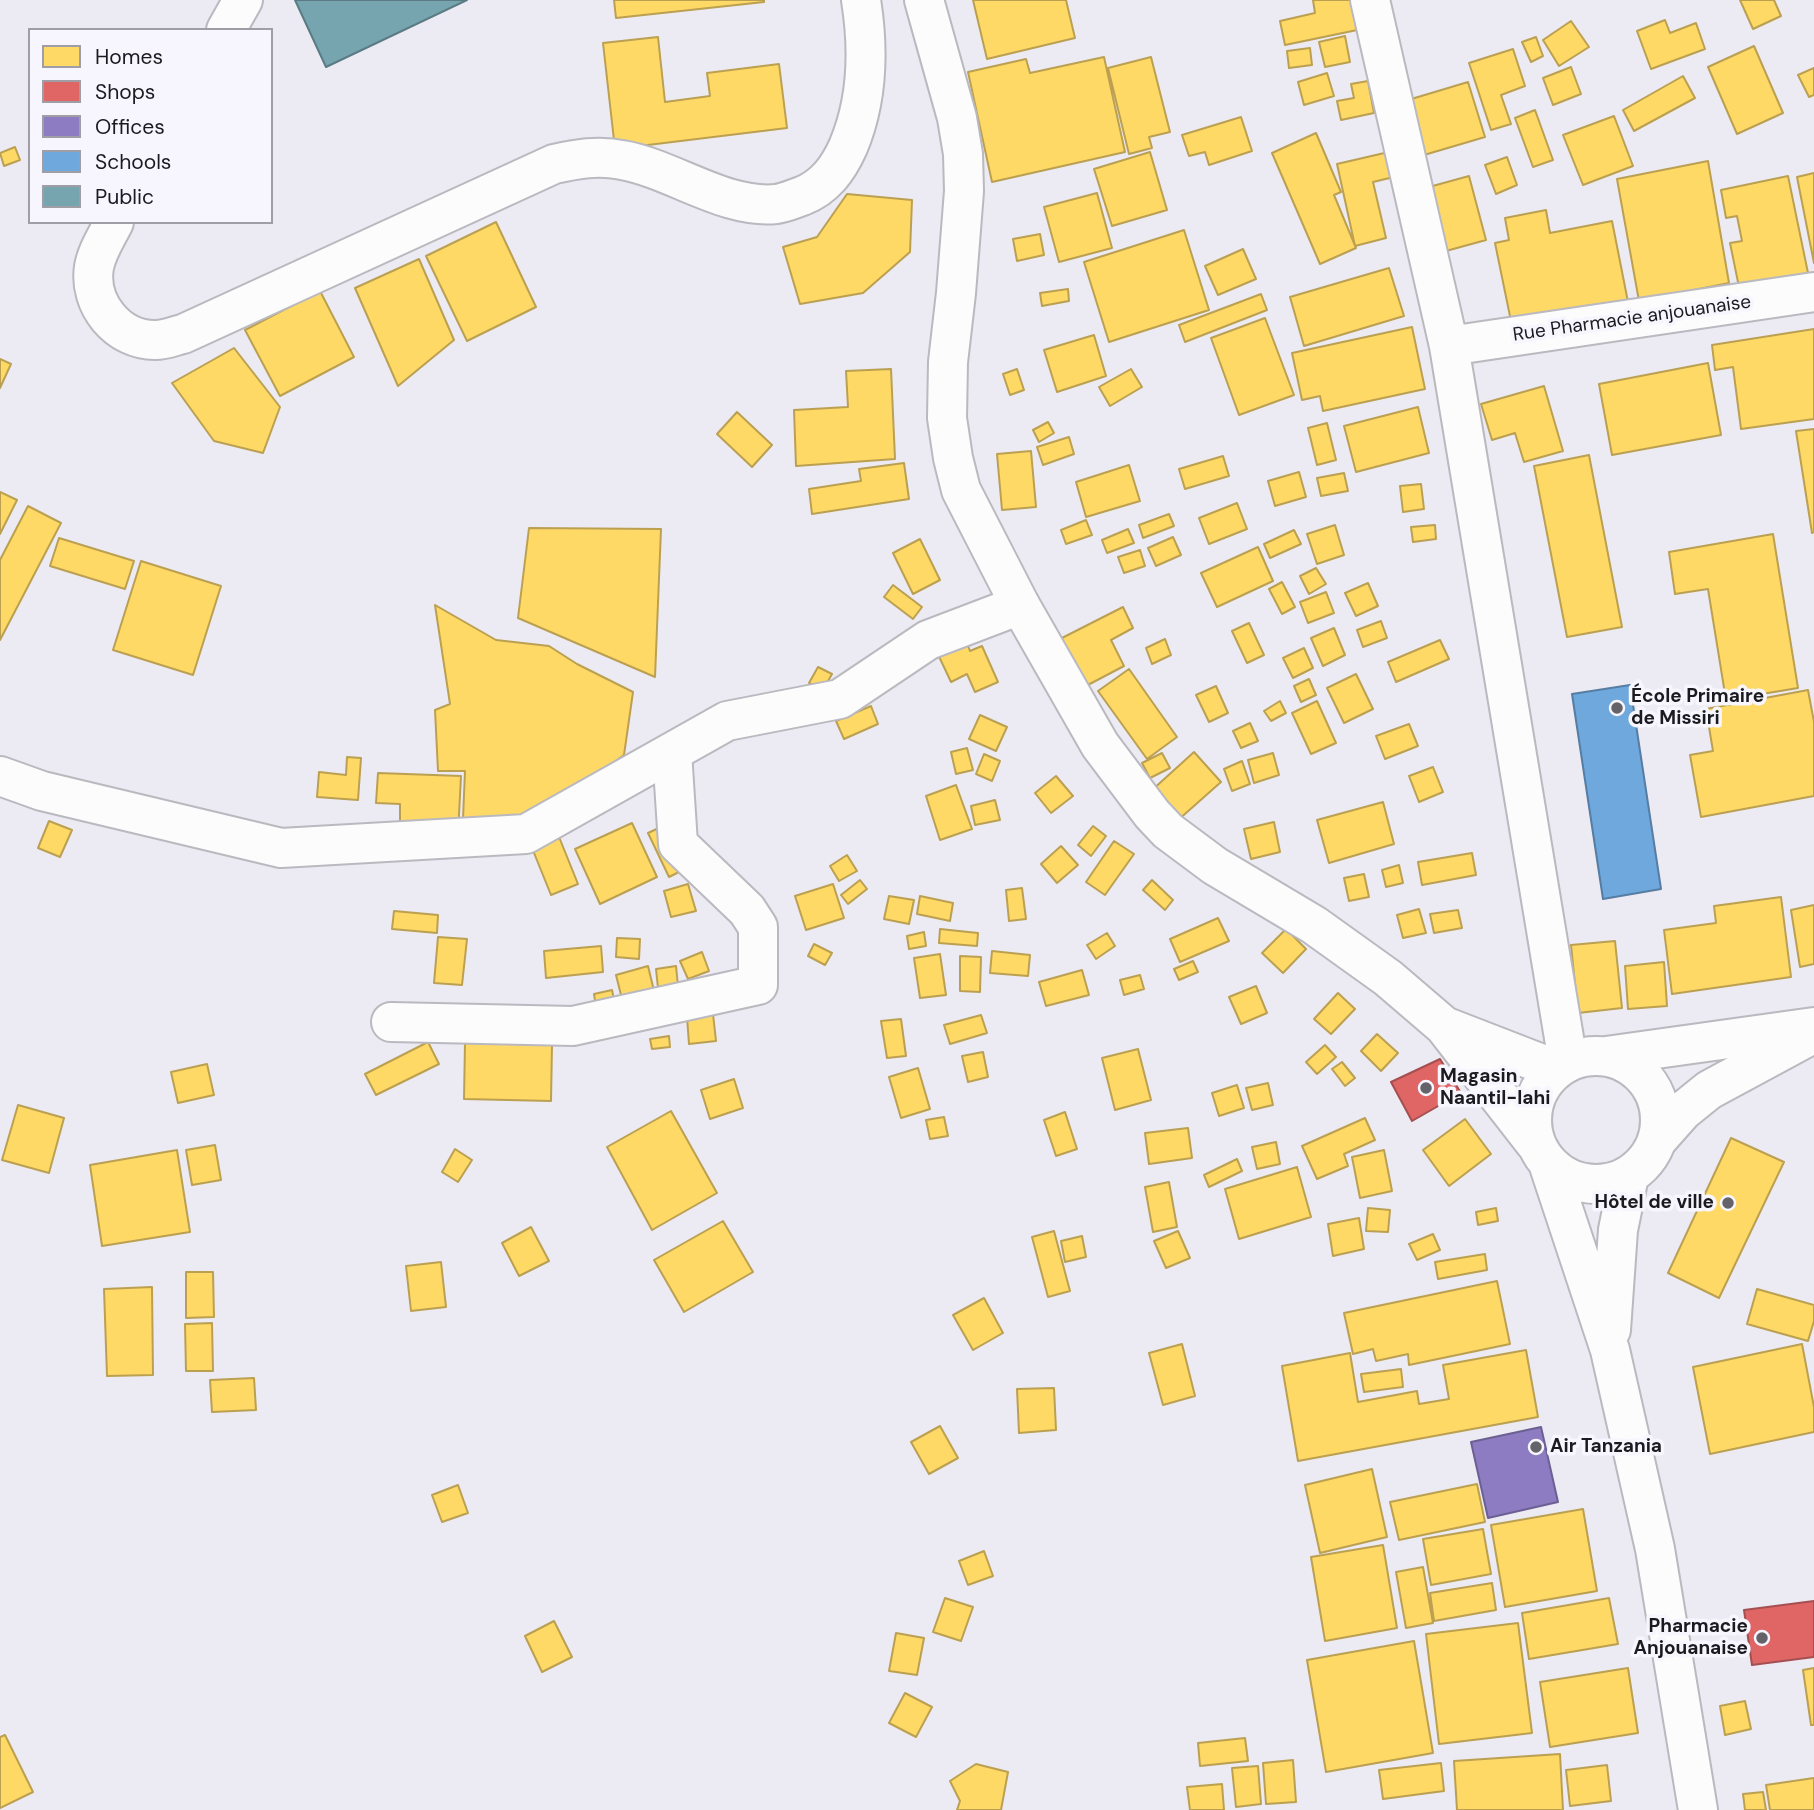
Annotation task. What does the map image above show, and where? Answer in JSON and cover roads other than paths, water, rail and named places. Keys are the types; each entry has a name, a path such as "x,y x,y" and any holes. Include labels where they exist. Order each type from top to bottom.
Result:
{"street":[{"path":"227,28 243,0"},
{"path":"113,224 94,265 93,280 100,307 108,318 127,333 143,339 158,340 183,334 554,164 590,158 622,160 644,165 736,200 776,204 792,200 810,193 829,179 843,159 855,131 866,60 866,32 861,0"},
{"path":"924,0 957,118 962,154 964,191 948,362 947,418 953,458 961,490 1020,605 1100,745 1168,831 1215,866 1314,925 1388,978 1444,1026 1542,1154 1567,1179 1587,1185 1609,1184 1629,1176 1648,1160 1658,1138 1661,1110 1651,1085 1632,1066 1606,1056"},
{"path":"1370,0 1449,346 1561,1065"},
{"name":"Rue Pharmacie anjouanaise","path":"1449,346 1814,292"},
{"path":"0,776 42,790 281,848 526,834 727,721 840,699 928,640 1020,605"},
{"path":"391,1022 573,1026 758,985 758,927 747,910 678,844 672,752"},
{"path":"1444,1026 1561,1065"},
{"path":"1698,1810 1655,1549 1610,1350 1531,1116 1538,1090 1561,1065 1586,1056 1606,1056 1814,1027"},
{"path":"1658,1138 1709,1090 1814,1033"},
{"path":"1610,1350 1618,1230 1629,1176"}],"place":[{"name":"École Primaire de Missiri","path":"1617,708"},
{"name":"Magasin Naantil-lahi","path":"1426,1088"},
{"name":"Hôtel de ville","path":"1728,1203"},
{"name":"Air Tanzania","path":"1536,1447"},
{"name":"Pharmacie Anjouanaise","path":"1762,1638"}]}
